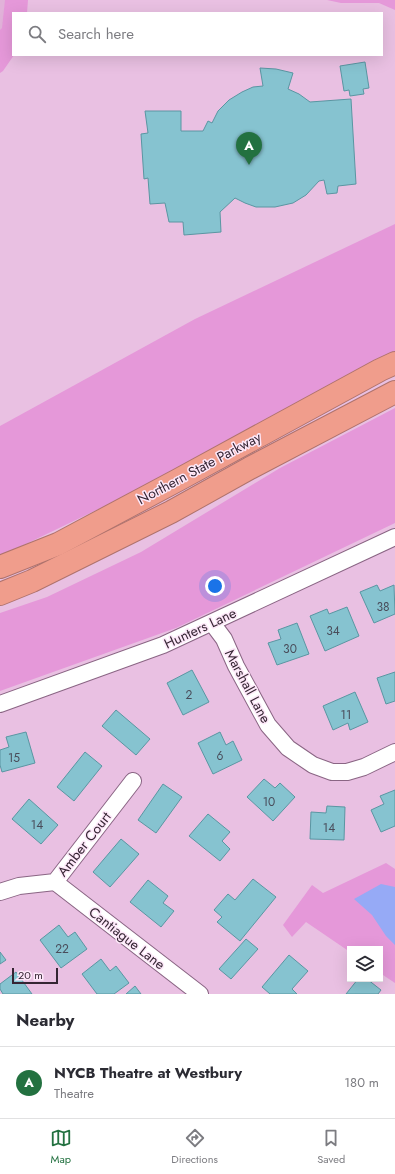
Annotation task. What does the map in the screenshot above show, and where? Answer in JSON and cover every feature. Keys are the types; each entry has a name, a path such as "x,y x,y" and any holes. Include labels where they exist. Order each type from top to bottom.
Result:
{"highway":[{"name":"Northern State Parkway","path":"0,567 58,544 395,363"},
{"name":"Northern State Parkway","path":"0,594 32,581 171,512 250,468 395,392"}],"street":[{"name":"Hunters Lane","path":"0,704 163,645 395,537"},
{"name":"Marshall Lane","path":"212,623 224,639 236,666 268,726 288,748 313,765 332,772 347,772 359,769 395,752"},
{"name":"Amber Court","path":"0,892 18,886 55,882 133,782"},
{"name":"Cantiague Lane","path":"55,882 200,994"}],"shaded area":[{"path":"0,0 13,0 12,15 0,39"},
{"path":"5,0 28,0 27,12 12,12 12,56 13,56 0,73 0,30 2,28"},
{"path":"327,0 395,0 395,10 379,3 341,3"},
{"path":"395,224 395,353 136,491 0,556 0,426 195,319"},
{"path":"395,408 395,523 176,628 0,691 0,613 47,597 141,552 280,468"},
{"path":"386,863 395,869 395,983 383,975 383,946 347,946 347,950 306,922 292,937 283,925 312,885 323,893"}],"water":[{"path":"381,884 395,887 395,945 386,936 372,915 354,899"}],"building":[{"path":"365,62 369,88 363,89 364,94 350,96 349,90 344,91 340,66"},
{"path":"260,68 276,69 293,73 288,89 299,94 310,102 351,99 356,184 338,186 337,193 327,194 324,180 319,181 306,195 293,203 275,207 256,207 235,198 220,212 221,232 184,235 183,222 169,222 165,203 150,204 148,178 144,179 141,134 148,133 145,111 181,111 181,131 203,131 208,121 212,123 218,111 229,100 253,87 263,86"},
{"path":"377,585 380,591 394,585 395,614 374,623 360,592"},
{"path":"347,607 359,636 325,651 310,616 327,609 329,614"},
{"path":"297,623 309,654 277,665 268,643 281,639 278,630"},
{"path":"192,670 209,702 183,715 167,683"},
{"path":"395,672 395,701 386,704 377,678"},
{"path":"355,692 368,722 350,730 348,723 333,730 323,706"},
{"path":"116,710 150,739 136,755 102,726"},
{"path":"26,732 35,763 2,772 0,765 0,750 9,747 6,737"},
{"path":"220,732 226,745 233,741 242,760 213,774 198,743"},
{"path":"85,752 102,766 74,801 57,787"},
{"path":"264,779 275,788 280,783 295,797 273,821 247,797"},
{"path":"163,784 182,797 156,833 138,820"},
{"path":"395,790 395,826 381,832 371,810 384,804 380,796"},
{"path":"29,799 58,825 41,844 12,819"},
{"path":"327,806 345,807 344,840 310,839 311,812 326,813"},
{"path":"208,814 230,832 222,841 230,849 220,861 189,836"},
{"path":"121,839 139,854 110,887 93,872"},
{"path":"253,879 276,897 240,941 217,922 222,917 214,910 228,894 235,900"},
{"path":"148,880 168,896 163,903 174,911 161,927 130,902"},
{"path":"59,925 68,937 75,932 87,949 61,968 40,940"},
{"path":"246,939 258,949 231,979 219,969"},
{"path":"0,952 6,960 0,964"},
{"path":"289,955 308,971 292,989 297,994 270,994 262,987"},
{"path":"101,959 110,971 116,966 129,983 114,994 97,994 82,974"},
{"path":"16,972 32,994 3,994 0,989 0,984"},
{"path":"356,982 371,982 381,990 378,994 346,994"},
{"path":"135,986 141,994 126,994"}],"place":[{"name":"NYCB Theatre at Westbury","path":"249,165"}]}
